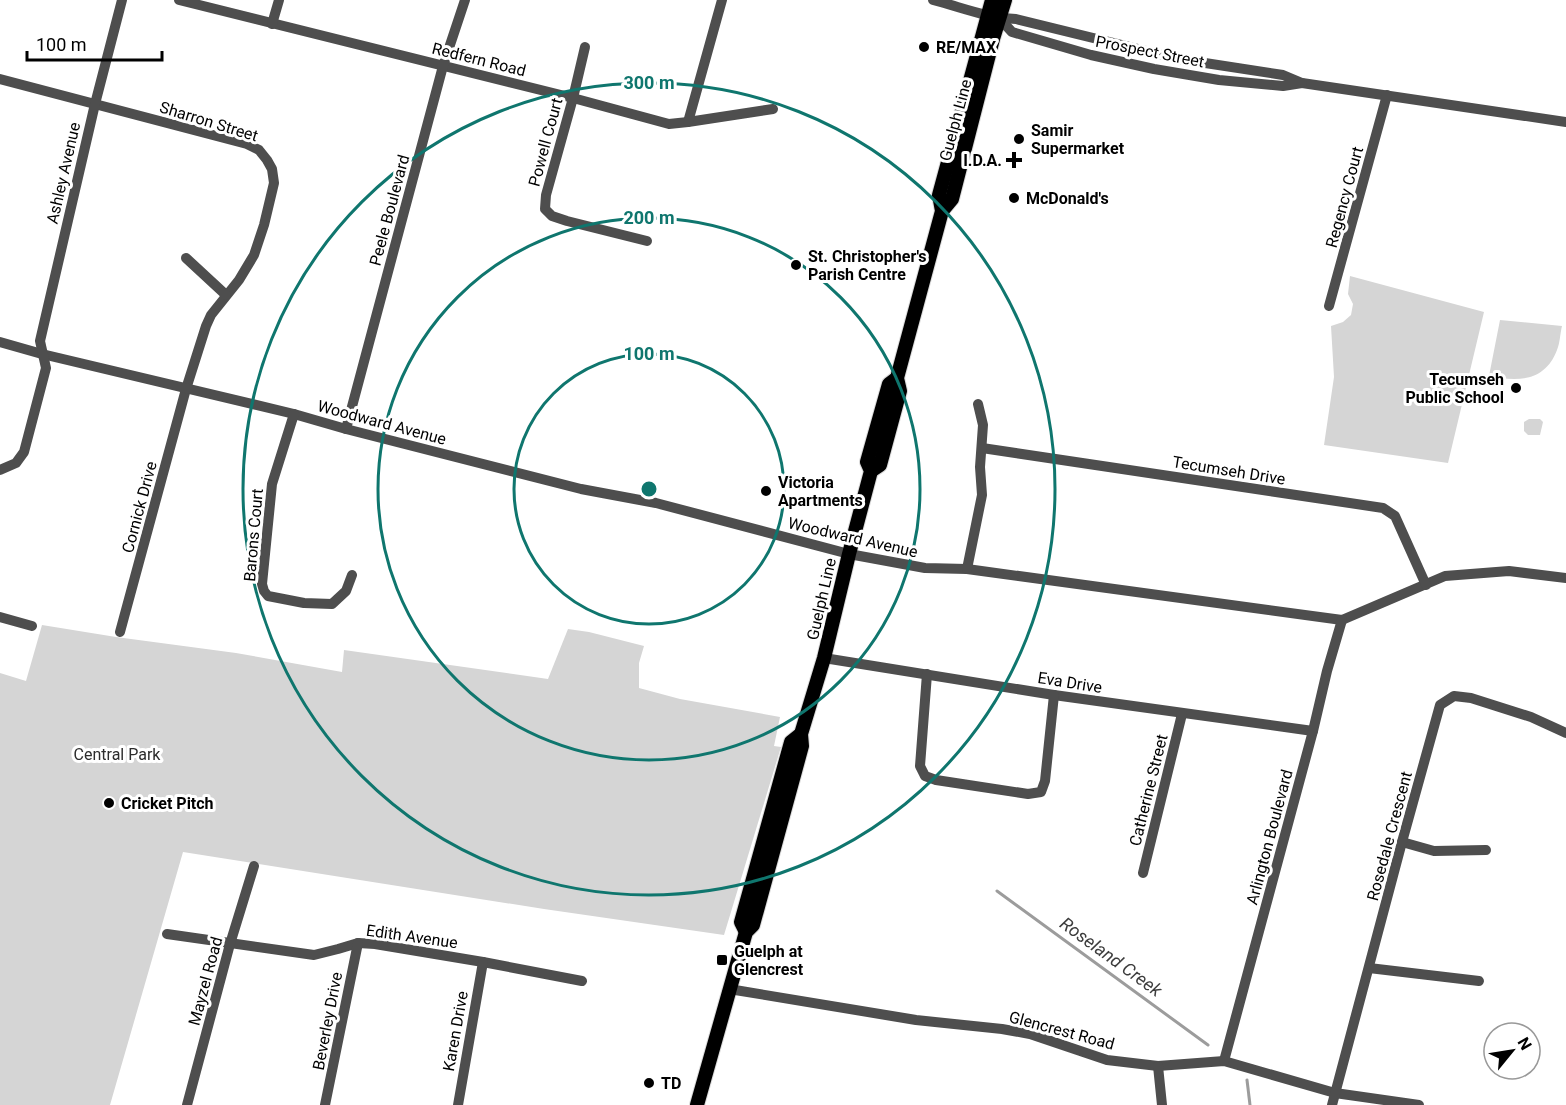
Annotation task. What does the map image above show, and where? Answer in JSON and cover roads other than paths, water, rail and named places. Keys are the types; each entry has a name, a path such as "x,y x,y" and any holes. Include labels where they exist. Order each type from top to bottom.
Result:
{"main road":[{"name":"Guelph Line","path":"697,1105 729,989 745,941 746,932 741,922 791,742 801,734 824,658 870,471 867,462 889,384 897,378 942,211 952,199 993,17 992,0"},
{"name":"Guelph Line","path":"993,17 1005,0"}],"street":[{"name":"Ashley Avenue","path":"0,470 16,463 24,452 46,368 40,341 95,104 122,0"},
{"name":"Redfern Road","path":"179,0 669,124 773,109"},
{"path":"272,24 279,0"},
{"name":"Peele Boulevard","path":"346,429 443,66 465,0"},
{"path":"688,122 722,0"},
{"name":"Prospect Street","path":"933,0 993,17 1016,19 1179,59 1283,75 1302,82 1566,122"},
{"name":"Prospect Street","path":"993,17 1012,32 1091,55 1154,69 1219,80 1283,86 1302,82"},
{"name":"Powell Court","path":"585,47 546,195 545,209 552,216 647,242"},
{"name":"Sharron Street","path":"0,79 247,144 259,150 267,160 272,169 274,183 254,255 239,280 211,315 186,389"},
{"name":"Regency Court","path":"1329,306 1387,95"},
{"path":"186,258 226,295"},
{"name":"Woodward Avenue","path":"0,342 294,414 581,489 656,503 849,554 925,568 967,568 1342,620"},
{"name":"Cornick Drive","path":"120,632 186,389"},
{"path":"967,568 982,495 980,467 983,425 978,404"},
{"name":"Barons Court","path":"294,414 272,484 262,584 264,591 268,596 304,603 332,604 346,591 352,575"},
{"name":"Tecumseh Drive","path":"982,448 1383,508 1395,516 1426,585"},
{"path":"1342,620 1446,576 1509,571 1566,578"},
{"path":"0,617 32,626"},
{"name":"Arlington Boulevard","path":"1224,1061 1342,620"},
{"name":"Eva Drive","path":"824,658 1054,695 1313,731"},
{"path":"927,674 920,766 925,776 936,780 1028,794 1041,792 1045,781 1054,695"},
{"name":"Rosedale Crescent","path":"1332,1105 1440,705 1454,696 1471,698 1531,717 1566,733"},
{"name":"Catherine Street","path":"1143,873 1182,714"},
{"path":"1402,842 1434,851 1486,850"},
{"name":"Mayzel Road","path":"187,1105 230,944 254,866"},
{"name":"Edith Avenue","path":"167,934 314,955 358,942 582,981"},
{"name":"Beverley Drive","path":"325,1105 358,942"},
{"name":"Karen Drive","path":"458,1105 483,962"},
{"path":"1369,968 1479,981"},
{"name":"Glencrest Road","path":"729,989 916,1020 1030,1034 1107,1060 1158,1066 1224,1061 1335,1093 1419,1105"},
{"path":"1158,1066 1162,1105"}],"waterway":[{"name":"Roseland Creek","path":"997,891 1208,1045"},
{"name":"Roseland Creek","path":"1247,1080 1250,1105"}],"place":[{"name":"RE/MAX","path":"924,47"},
{"name":"Samir Supermarket","path":"1019,139"},
{"name":"I.D.A.","path":"1014,160"},
{"name":"McDonald's","path":"1014,198"},
{"name":"St. Christopher's Parish Centre","path":"796,265"},
{"name":"Tecumseh Public School","path":"1516,388"},
{"name":"Victoria Apartments","path":"766,491"},
{"name":"Cricket Pitch","path":"109,803"},
{"name":"Guelph at Glencrest","path":"722,960"},
{"name":"TD","path":"649,1083"}],"park label":[{"name":"Central Park","path":"117,754"}]}
